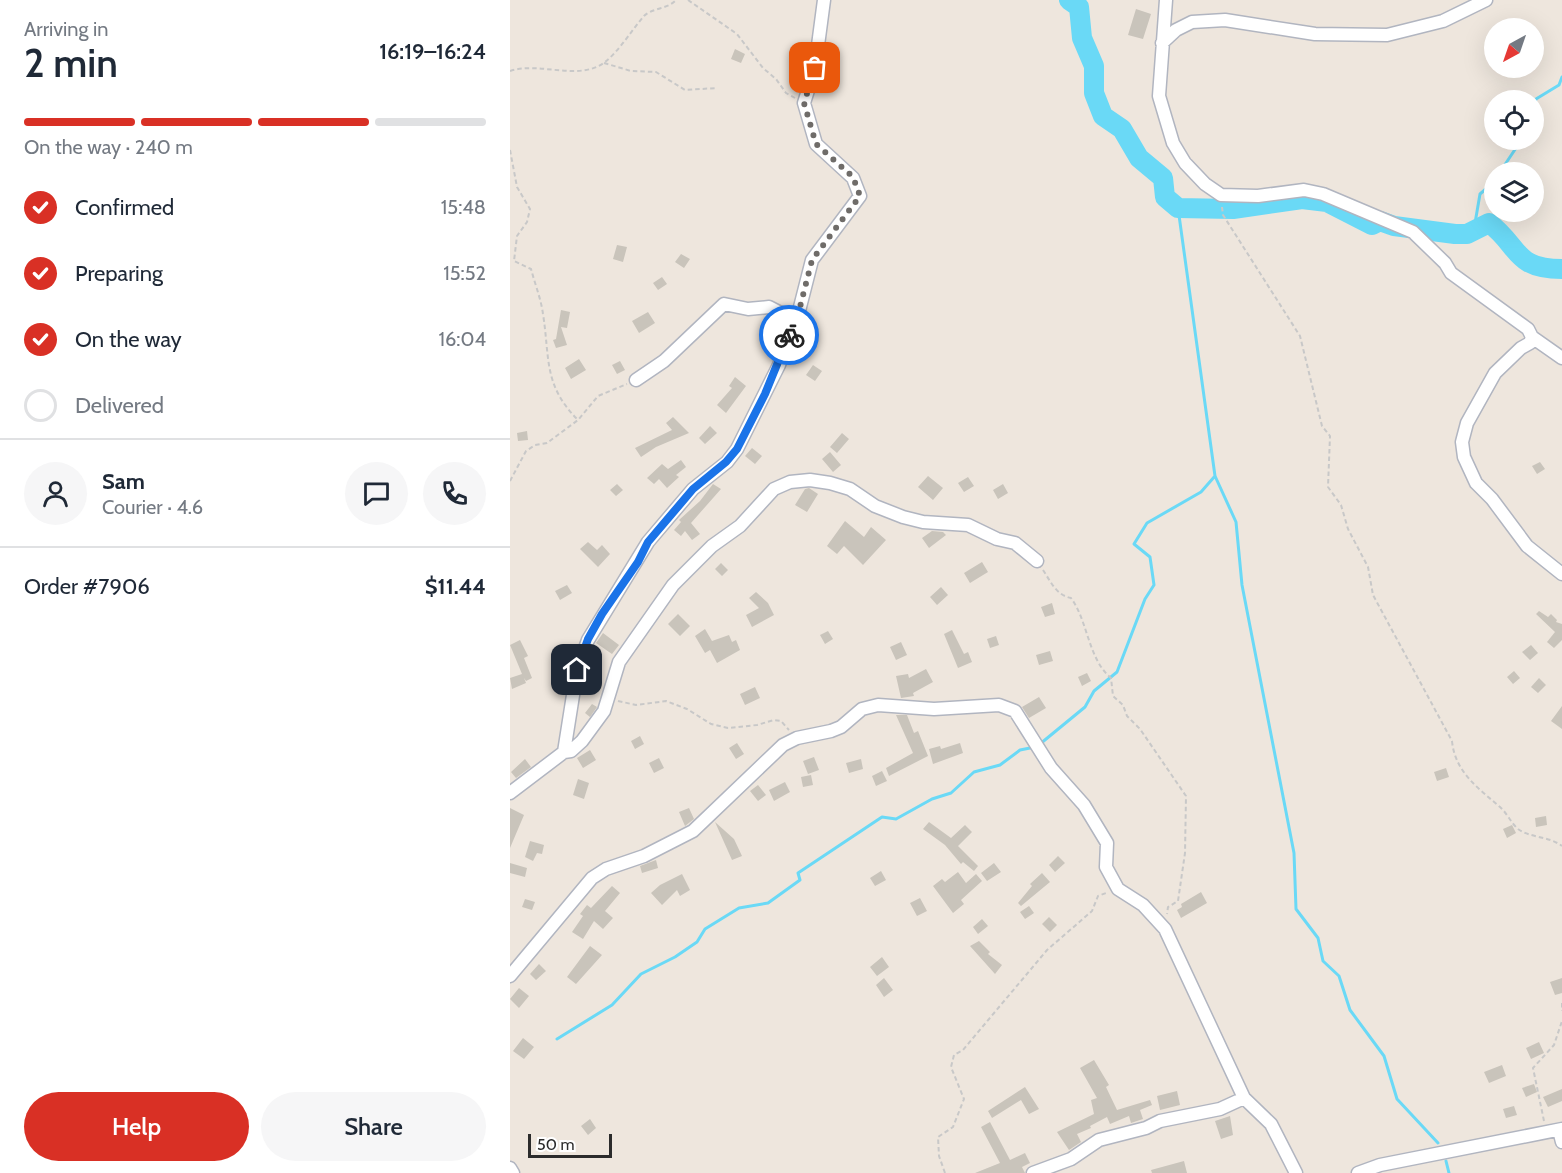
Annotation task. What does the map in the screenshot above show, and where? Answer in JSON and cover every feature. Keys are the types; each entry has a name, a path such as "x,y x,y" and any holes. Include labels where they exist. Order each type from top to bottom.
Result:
{"street":[{"path":"564,752 577,670 588,639 648,542 693,489 726,462 737,449 778,365 799,311 812,260 860,196 853,177 816,144 804,103 815,68 825,0"},
{"path":"1166,0 1159,96 1165,124 1185,164 1204,184 1221,195 1258,196 1304,190 1323,194 1413,232 1445,263 1451,273 1528,329 1532,337 1562,358"},
{"path":"1162,43 1176,30 1192,22 1225,20 1315,34 1387,35 1443,21 1486,0"},
{"path":"636,380 663,361 724,304 748,309 769,307 794,320"},
{"path":"1532,337 1530,343 1521,348 1495,373 1467,423 1462,442 1464,457 1476,483 1492,499 1527,546 1562,574"},
{"path":"510,793 582,741 604,711 619,662 673,585 690,566 740,526 774,489 790,482 810,480 831,483 850,489 875,506 903,517 922,522 968,525 997,539 1015,543 1037,561"},
{"path":"510,976 592,878 606,869 644,856 693,831 741,788 751,773 783,745 797,738 841,727 862,709 878,705 934,709 999,705 1016,711 1051,768 1084,805 1107,843 1106,867 1118,889 1143,905 1165,929 1244,1098 1271,1124 1296,1173"},
{"path":"1033,1173 1071,1159 1099,1140 1146,1128 1160,1121 1220,1110 1244,1098"},
{"path":"1358,1173 1380,1165 1545,1131 1561,1134"},
{"path":"510,1168 513,1173"}],"path":[{"path":"510,70 542,67 574,71 604,63 646,14 676,0"},
{"path":"688,0 737,34 745,47 777,79 786,93 804,103"},
{"path":"604,63 631,70 656,72 685,90 717,88"},
{"path":"510,150 518,187 530,209 528,222 517,236 514,261 531,269 543,312 549,374 564,407 578,420"},
{"path":"1221,195 1223,215 1300,336 1322,426 1330,436 1328,487 1341,505 1348,529 1368,567 1373,595 1452,741 1453,753 1463,772 1482,794 1502,808 1519,830 1555,840 1562,846"},
{"path":"510,482 526,451 535,445 548,443 578,420 598,396 636,380"},
{"path":"1037,561 1056,590 1063,596 1071,598 1081,611 1089,640 1106,674 1111,678 1113,696 1123,705 1127,716 1140,729 1185,796 1185,853 1178,901 1168,907 1165,929"},
{"path":"609,699 636,705 666,701 687,709 711,724 728,728 781,721 797,738"},
{"path":"945,1173 939,1156 938,1137 953,1127 964,1099 951,1067 954,1055 963,1050 1047,950 1092,911 1098,896 1118,889"},
{"path":"1562,1003 1562,1011"},
{"path":"1545,1131 1533,1068 1554,1045 1562,1021"}],"building":[{"path":"1136,9 1151,14 1143,39 1128,35"},
{"path":"735,49 745,54 741,63 731,59"},
{"path":"617,245 627,247 623,262 613,259"},
{"path":"681,254 690,259 684,268 675,262"},
{"path":"662,277 667,284 658,290 653,283"},
{"path":"561,310 570,312 567,328 561,327 567,345 556,348 553,340 556,339"},
{"path":"648,312 655,323 639,333 632,321"},
{"path":"579,359 586,370 571,379 565,368"},
{"path":"620,361 625,370 617,374 612,365"},
{"path":"813,365 822,371 815,381 806,375"},
{"path":"735,377 746,386 726,413 717,405 732,388 729,386"},
{"path":"673,417 689,433 656,447 641,457 635,448 672,430 666,423"},
{"path":"710,426 717,433 705,444 699,438"},
{"path":"527,431 528,440 518,441 517,433"},
{"path":"842,433 849,439 837,453 830,447"},
{"path":"752,448 762,456 755,464 745,456"},
{"path":"830,452 841,465 833,472 822,459"},
{"path":"681,460 686,467 676,475 679,477 667,488 659,479 654,484 647,478 662,464 668,469"},
{"path":"1540,462 1545,469 1537,474 1532,466"},
{"path":"928,476 943,488 933,500 918,487"},
{"path":"968,477 974,486 964,492 958,483"},
{"path":"617,484 623,490 616,496 610,490"},
{"path":"713,484 721,489 691,523 700,534 692,540 685,531 681,536 674,530 681,522 679,520 700,501"},
{"path":"1003,484 1008,493 998,499 993,490"},
{"path":"809,488 818,494 807,512 795,505 805,489"},
{"path":"845,521 864,537 871,527 886,540 863,565 844,546 837,554 827,546"},
{"path":"932,531 943,532 946,535 929,548 922,538"},
{"path":"588,542 597,550 602,545 610,554 598,567 580,549"},
{"path":"982,562 988,572 970,583 964,573"},
{"path":"721,563 728,570 722,576 715,569"},
{"path":"567,585 572,593 560,600 555,591"},
{"path":"941,587 948,595 937,605 930,597"},
{"path":"756,592 768,603 774,615 752,627 746,615 759,608 749,598"},
{"path":"1052,603 1055,614 1045,617 1041,607"},
{"path":"1539,611 1548,617 1551,614 1557,620 1556,622 1562,624 1562,640 1554,648 1547,642 1555,632 1536,614"},
{"path":"678,614 690,626 680,636 668,624"},
{"path":"705,629 712,641 729,635 732,642 736,640 740,650 717,663 710,650 705,653 695,636"},
{"path":"952,630 964,654 968,652 972,662 958,668 944,634"},
{"path":"828,631 833,639 825,644 820,635"},
{"path":"603,633 619,645 612,654 596,643"},
{"path":"996,636 999,645 990,648 987,639"},
{"path":"520,640 528,656 524,658 532,678 526,681 524,678 526,683 512,689 510,678 522,674 510,645"},
{"path":"901,642 907,655 896,660 890,647"},
{"path":"1531,645 1538,653 1530,660 1522,652"},
{"path":"1050,651 1053,661 1039,665 1036,655"},
{"path":"926,669 933,682 913,693 914,696 901,698 896,676 908,674 909,678"},
{"path":"1514,671 1520,678 1513,684 1507,677"},
{"path":"1087,673 1091,681 1082,686 1078,677"},
{"path":"1539,678 1546,685 1538,693 1531,687"},
{"path":"755,687 760,698 745,705 740,694"},
{"path":"1039,697 1046,708 1029,718 1022,707"},
{"path":"592,704 597,707 590,717 585,713"},
{"path":"1562,706 1562,729 1551,721"},
{"path":"896,715 907,715 914,733 918,731 928,756 889,776 886,768 913,753"},
{"path":"640,736 644,744 635,749 631,741"},
{"path":"737,743 744,754 736,759 729,748"},
{"path":"960,743 963,753 933,764 929,749 940,746 941,749"},
{"path":"590,750 596,760 583,768 577,758"},
{"path":"814,757 819,770 808,774 803,761"},
{"path":"659,758 664,768 654,773 649,763"},
{"path":"525,759 531,767 516,778 511,772"},
{"path":"861,759 863,769 849,773 846,763"},
{"path":"1446,768 1449,777 1437,781 1434,772"},
{"path":"882,771 887,781 876,786 872,776"},
{"path":"811,775 813,785 803,787 801,777"},
{"path":"578,779 589,783 584,799 573,795"},
{"path":"785,782 790,792 774,801 769,790"},
{"path":"758,785 766,795 758,801 750,791"},
{"path":"510,808 524,815 510,848"},
{"path":"689,808 694,819 685,826 679,812"},
{"path":"1546,816 1547,825 1536,827 1535,818"},
{"path":"715,822 734,839 742,856 732,860"},
{"path":"929,822 951,838 965,825 972,832 958,846 978,866 974,871 963,862 961,864 945,845 923,829"},
{"path":"1512,825 1516,833 1507,838 1503,829"},
{"path":"530,841 544,845 542,854 537,853 533,861 525,857"},
{"path":"1058,856 1065,863 1055,872 1049,865"},
{"path":"656,860 658,868 642,873 640,866"},
{"path":"510,863 527,868 525,877 510,873"},
{"path":"994,863 1001,872 987,881 981,873"},
{"path":"881,871 886,880 875,886 870,878"},
{"path":"958,872 966,883 976,874 982,881 961,900 964,904 953,913 933,886 942,879 945,882"},
{"path":"1042,873 1050,882 1021,906 1018,903 1032,886 1030,884"},
{"path":"682,874 690,890 680,896 677,890 662,905 651,893 660,885"},
{"path":"612,886 620,893 605,911 613,918 603,929 594,921 583,939 572,932 583,916 580,914 587,905 591,908"},
{"path":"1201,892 1207,903 1181,918 1177,910 1182,907 1181,904"},
{"path":"920,898 927,911 917,916 910,903"},
{"path":"525,899 535,902 532,910 522,907"},
{"path":"1029,906 1034,913 1025,919 1020,912"},
{"path":"1049,917 1057,925 1050,932 1042,924"},
{"path":"982,919 988,926 978,934 973,927"},
{"path":"979,941 990,952 988,954 1002,965 995,974 970,946"},
{"path":"590,946 602,955 576,984 567,977"},
{"path":"882,957 889,967 877,976 870,967"},
{"path":"539,964 546,971 536,980 530,974"},
{"path":"884,978 893,990 884,997 876,985"},
{"path":"1562,978 1562,993 1555,995 1550,982"},
{"path":"519,988 529,996 519,1008 510,999"},
{"path":"523,1038 534,1047 524,1059 513,1051"},
{"path":"1539,1042 1544,1053 1531,1059 1526,1048"},
{"path":"1094,1060 1109,1085 1106,1087 1117,1110 1150,1100 1152,1105 1140,1110 1143,1119 1131,1123 1129,1116 1110,1124 1107,1117 1090,1126 1091,1128 1077,1134 1081,1142 1069,1150 1057,1132 1094,1114 1091,1100 1097,1098 1080,1068"},
{"path":"1502,1065 1506,1076 1489,1083 1484,1072"},
{"path":"1534,1084 1537,1092 1526,1097 1522,1088"},
{"path":"1025,1087 1039,1109 1029,1114 1021,1100 992,1118 988,1111"},
{"path":"1562,1089 1562,1101 1548,1107 1543,1097"},
{"path":"1177,1091 1180,1105 1160,1110 1157,1096"},
{"path":"1514,1106 1517,1115 1506,1118 1503,1109"},
{"path":"1230,1116 1233,1135 1221,1139 1215,1121"},
{"path":"590,1119 596,1128 588,1135 581,1126"},
{"path":"990,1122 1010,1160 1025,1153 1030,1163 1022,1167 1025,1173 975,1173 1000,1163 981,1127"},
{"path":"1184,1161 1187,1173 1152,1173 1151,1170"}],"waterway":[{"path":"1069,0 1079,7 1082,38 1094,66 1094,93 1103,116 1122,129 1139,158 1163,178 1165,197 1178,208 1233,209 1302,199 1327,202 1372,225 1380,221 1394,226 1467,234 1489,223 1526,261 1546,268 1562,269"},
{"path":"1544,94 1559,85 1562,77"},
{"path":"1507,162 1515,150"},
{"path":"1474,229 1480,194 1484,191"},
{"path":"1178,208 1215,476 1236,522 1242,585 1294,853 1296,909 1318,938 1323,961 1339,976 1350,1010 1384,1056 1397,1099 1438,1143"},
{"path":"1040,744 1085,707 1094,691 1117,672 1145,599 1154,585 1150,557 1134,544 1147,523 1201,492 1215,476"},
{"path":"557,1039 612,1005 641,974 675,957 697,942 705,929 739,908 768,903 800,880 798,873 882,817 896,819 932,799 951,793 974,772 1000,765 1020,750 1035,747"},
{"path":"1446,1161 1449,1173"}],"way so far":[{"path":"789,335 799,311 812,260 860,196 853,177 816,144 804,103 815,68"}],"route":[{"path":"577,670 588,639 602,614 638,562 648,542 693,489 726,462 737,449 765,394 789,335"}]}
